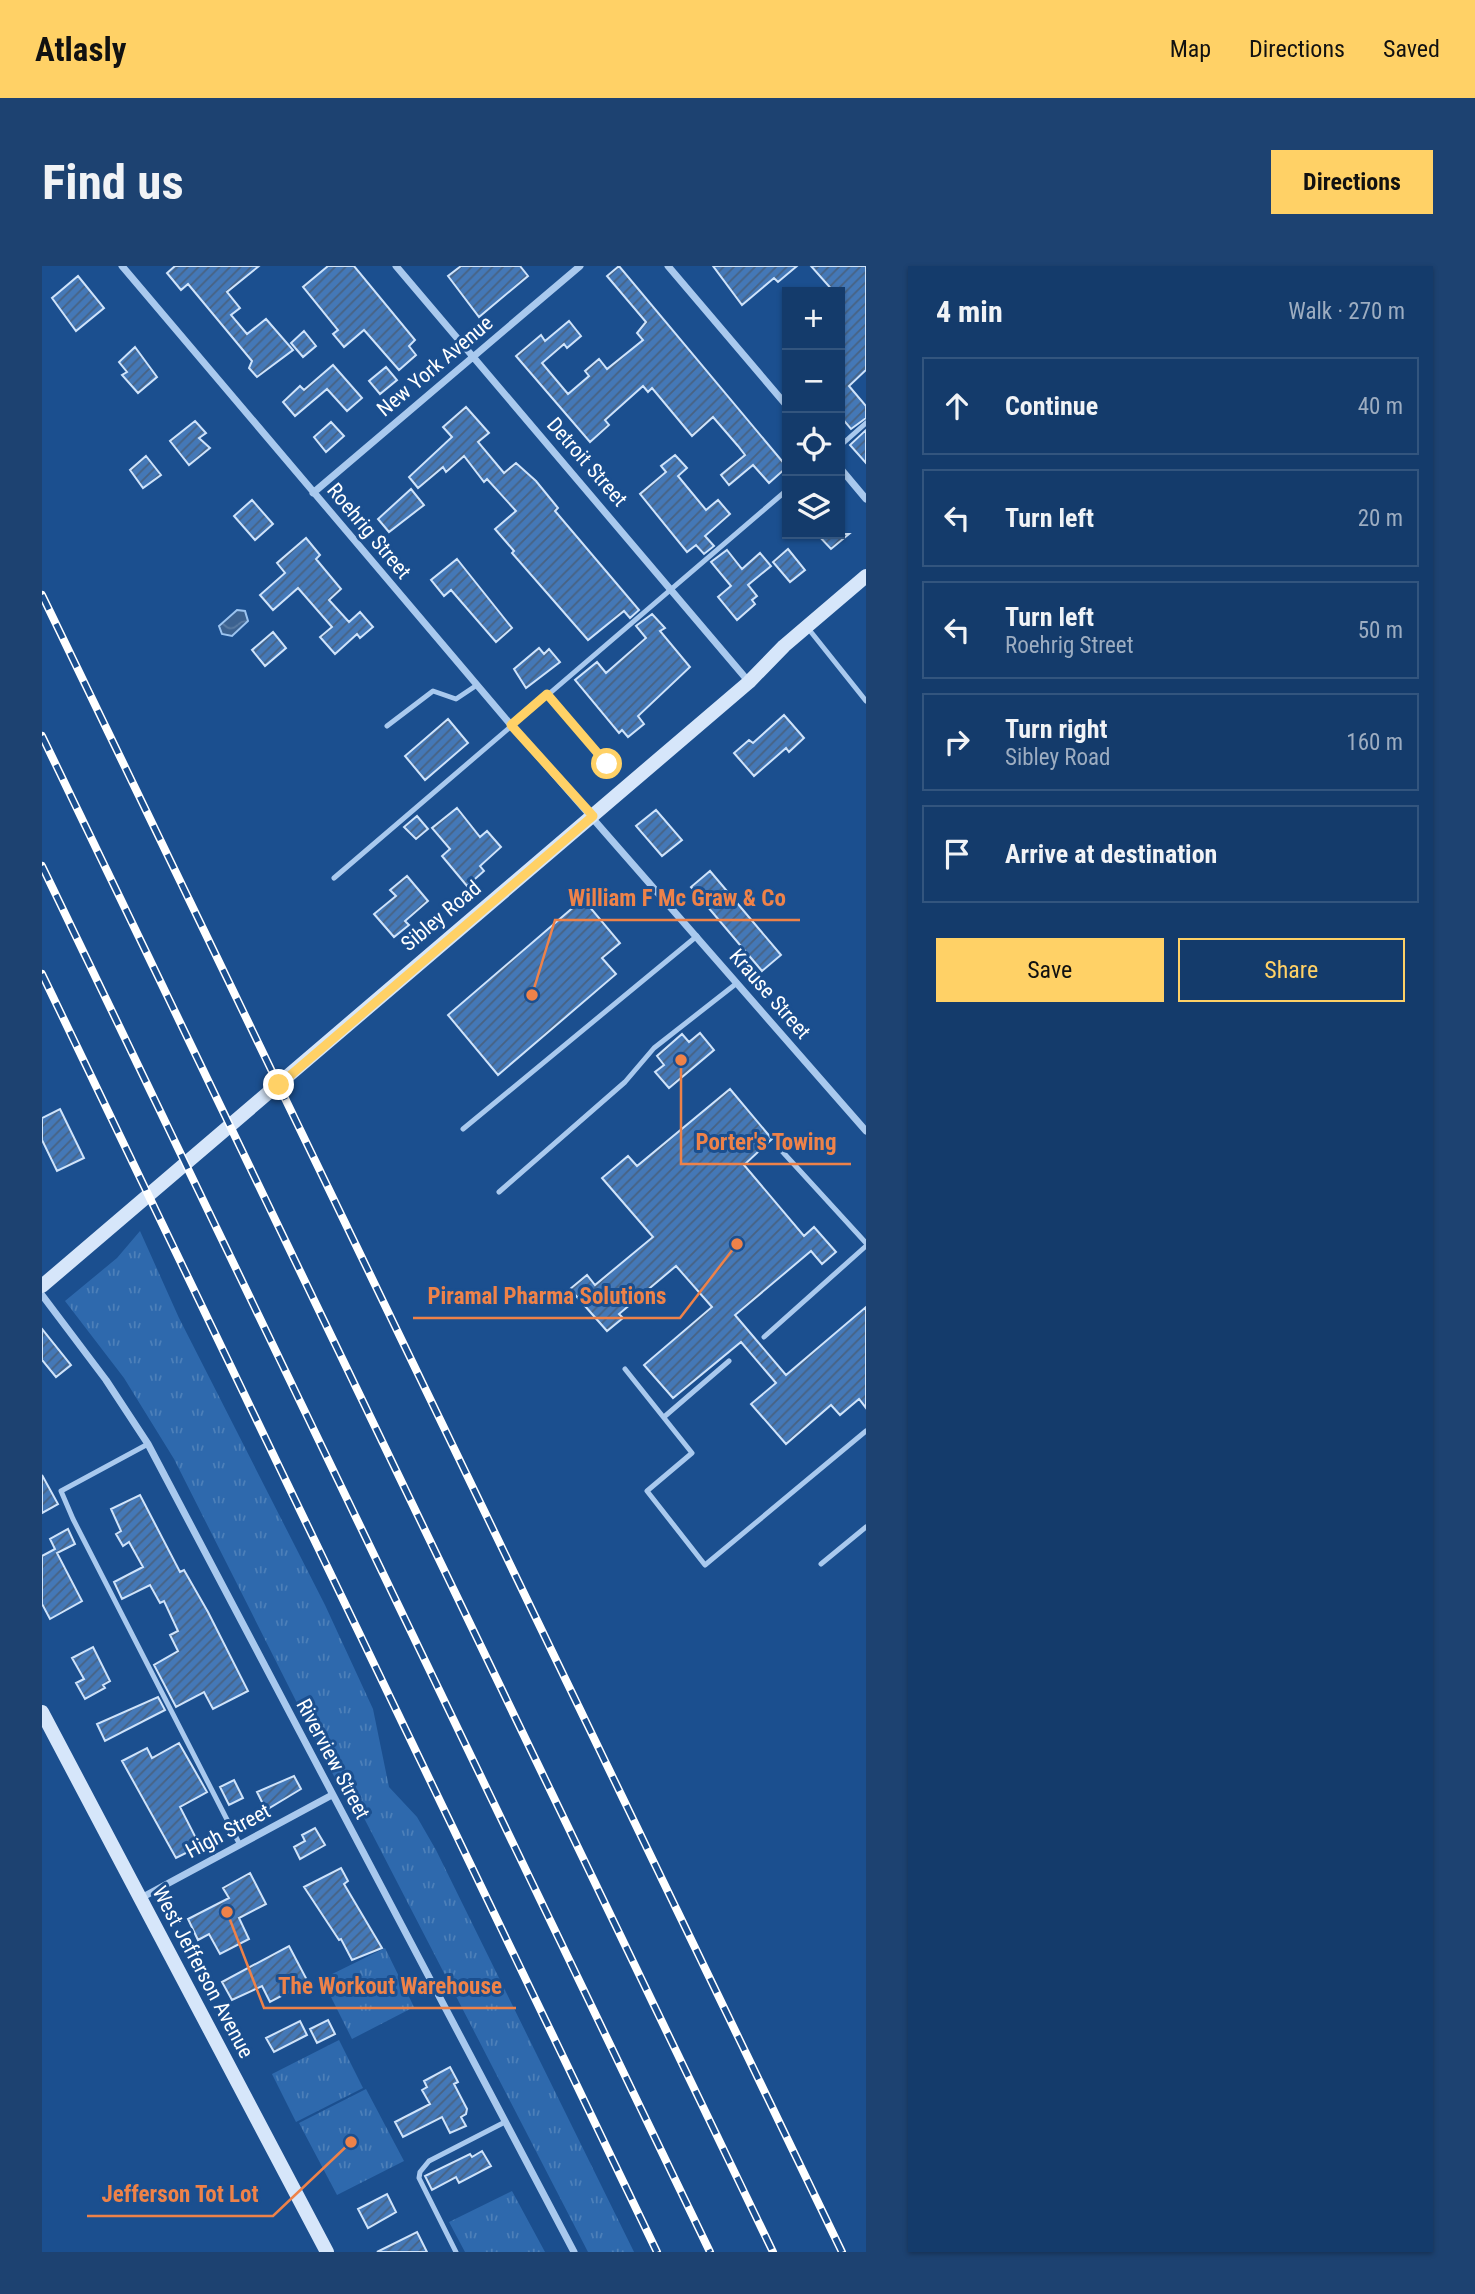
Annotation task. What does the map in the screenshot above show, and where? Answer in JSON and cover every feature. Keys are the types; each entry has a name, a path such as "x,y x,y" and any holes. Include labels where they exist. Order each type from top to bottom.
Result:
{"main road":[{"name":"Sibley Road","path":"42,1286 750,682 807,627 866,576"},
{"name":"West Jefferson Avenue","path":"42,1712 327,2252"}],"street":[{"name":"Roehrig Street","path":"122,266 511,725 593,816"},
{"name":"Detroit Street","path":"396,266 672,587 750,682"},
{"name":"New York Avenue","path":"313,493 580,266"},
{"path":"668,266 782,400"},
{"path":"845,474 866,499"},
{"name":"Krause Street","path":"593,816 866,1132"},
{"name":"Riverview Street","path":"42,1295 106,1380 148,1444 574,2252"},
{"name":"High Street","path":"141,1898 332,1796"}],"lane":[{"path":"845,442 866,423"},
{"path":"334,878 782,494"},
{"path":"807,627 866,701"},
{"path":"387,726 433,691 456,699 477,685"},
{"path":"547,694 607,764"},
{"path":"463,1129 697,936"},
{"path":"499,1192 625,1082 654,1048 737,982"},
{"path":"764,1337 866,1245 780,1149"},
{"path":"664,1417 729,1362"},
{"path":"625,1369 692,1453 647,1492 705,1565 866,1431"},
{"path":"148,1444 61,1491 240,1845"},
{"path":"821,1564 866,1527"},
{"path":"456,2252 419,2178 420,2172 429,2161 505,2122"}],"green space":[{"path":"140,1231 179,1318 325,1605 373,1709 389,1787 417,1817 436,1850 634,2252 588,2252 364,1818 350,1808 174,1459 124,1378 65,1301 117,1258"},
{"path":"385,1948 414,2007 352,2039 322,1979"},
{"path":"339,2040 363,2088 296,2122 272,2074"},
{"path":"366,2089 404,2161 337,2195 299,2123"},
{"path":"512,2191 545,2252 465,2252 449,2222"}],"water":[{"path":"237,610 245,611 248,621 232,636 222,634 219,626"}],"building":[{"path":"175,266 259,266 227,292 240,308 231,315 247,334 266,319 293,350 257,377 249,368 252,361 188,284 181,290 167,273"},
{"path":"328,266 354,266 415,340 409,346 416,355 399,370 364,330 344,347 333,334 338,330 303,287"},
{"path":"461,266 520,266 528,276 479,317 448,276"},
{"path":"619,266 782,461 782,471 769,483 753,465 729,485 721,475 745,455 738,446 713,417 692,436 652,388 648,392 643,386 605,420 609,425 590,442 516,356 541,335 545,341 569,321 581,336 567,348 564,344 542,363 568,394 589,376 585,371 599,359 607,369 643,340 637,333 646,322 607,276"},
{"path":"713,266 797,266 778,282 774,278 742,305"},
{"path":"811,266 866,266 866,370 849,386 866,406 866,418 851,429 845,422 845,287 830,287"},
{"path":"78,276 104,308 76,331 52,298"},
{"path":"304,331 316,346 303,357 291,343"},
{"path":"135,347 157,377 138,393 122,375 127,372 119,362"},
{"path":"333,365 362,398 347,411 327,389 295,416 283,402 300,386 304,390"},
{"path":"386,367 397,380 380,394 369,381"},
{"path":"466,407 489,433 478,442 504,473 516,463 536,481 558,508 555,511 639,610 630,618 624,611 588,640 512,553 514,551 495,529 516,511 487,479 484,482 464,456 446,472 443,467 418,488 409,477 452,437 443,427"},
{"path":"195,421 206,433 199,438 210,448 189,465 170,441"},
{"path":"331,422 344,436 326,452 314,437"},
{"path":"866,430 866,463 850,445"},
{"path":"675,455 687,468 678,476 706,510 718,500 730,514 705,536 714,546 704,554 696,545 687,552 640,494 666,472 661,466"},
{"path":"146,456 161,475 143,488 130,470"},
{"path":"411,489 424,505 389,532 378,519"},
{"path":"252,500 273,524 255,540 234,516"},
{"path":"306,538 320,555 316,559 341,589 329,600 349,622 360,612 373,627 360,638 357,634 335,654 320,637 332,627 298,588 273,610 260,595 285,573 277,563"},
{"path":"822,539 843,539 831,549"},
{"path":"788,549 805,570 790,582 773,562"},
{"path":"727,550 742,569 760,553 771,566 748,585 757,596 752,600 755,604 737,620 718,597 731,586 711,562"},
{"path":"457,559 512,628 496,642 451,590 444,596 431,580"},
{"path":"652,614 665,628 660,631 690,667 638,716 644,724 628,737 622,730 619,733 575,680 597,662 606,673 646,638 636,626"},
{"path":"273,632 286,648 265,666 252,650"},
{"path":"539,648 544,654 549,649 560,662 526,688 514,669"},
{"path":"784,715 804,738 789,752 786,748 754,776 734,753 749,740 753,743"},
{"path":"448,719 468,743 425,780 405,756"},
{"path":"457,808 480,837 487,831 501,847 480,866 484,871 467,886 442,856 450,849 432,828"},
{"path":"656,810 682,840 662,856 636,826"},
{"path":"417,816 428,829 416,839 404,827"},
{"path":"710,871 781,955 762,971 691,887"},
{"path":"407,876 428,901 405,921 409,925 394,937 374,914 396,896 390,890"},
{"path":"583,899 620,943 602,958 616,974 498,1075 448,1015"},
{"path":"700,1033 714,1050 669,1088 655,1072 664,1065 657,1056 682,1034 689,1042"},
{"path":"730,1089 772,1139 744,1165 804,1236 814,1227 836,1252 822,1264 811,1251 735,1315 786,1375 866,1307 866,1408 859,1399 840,1415 831,1405 786,1444 751,1404 776,1383 741,1342 673,1398 644,1365 712,1307 676,1266 619,1314 623,1318 607,1331 570,1289 587,1275 595,1285 653,1237 602,1178 628,1156 637,1166"},
{"path":"60,1109 84,1158 57,1171 42,1140 42,1118"},
{"path":"42,1329 71,1365 56,1377 42,1360"},
{"path":"42,1475 58,1504 42,1513"},
{"path":"140,1495 180,1572 184,1570 208,1612 248,1691 213,1709 204,1692 176,1707 154,1665 178,1651 170,1635 178,1631 164,1601 160,1603 150,1585 122,1599 114,1582 143,1567 129,1542 123,1546 116,1534 121,1531 111,1509"},
{"path":"68,1529 75,1544 57,1553 82,1601 50,1619 42,1604 42,1556 55,1549 50,1539"},
{"path":"93,1647 110,1681 103,1685 105,1688 85,1699 76,1683 84,1679 72,1658"},
{"path":"158,1697 165,1710 105,1741 97,1724"},
{"path":"179,1743 207,1792 180,1807 200,1846 176,1858 122,1761 147,1748 152,1758"},
{"path":"294,1776 301,1789 266,1810 257,1792"},
{"path":"234,1780 243,1798 229,1805 220,1787"},
{"path":"315,1828 325,1845 300,1859 294,1847 305,1841 302,1835"},
{"path":"341,1868 348,1881 344,1884 382,1948 352,1960 341,1939 339,1940 304,1887"},
{"path":"250,1873 266,1904 239,1918 249,1939 220,1954 209,1934 198,1940 188,1919 229,1898 223,1888"},
{"path":"289,1946 308,1982 270,2002 262,1986 232,2000 222,1982"},
{"path":"328,2020 335,2034 317,2043 310,2029"},
{"path":"300,2021 307,2035 274,2052 266,2038"},
{"path":"450,2067 458,2082 454,2084 467,2109 466,2114 461,2117 466,2126 450,2133 442,2117 403,2137 395,2122 430,2104 422,2090 427,2087 424,2081"},
{"path":"482,2151 491,2166 459,2183 456,2177 432,2190 425,2176"},
{"path":"387,2194 396,2212 368,2228 358,2209"},
{"path":"417,2232 427,2252 377,2252"}],"railway":[{"path":"42,595 842,2252"},
{"path":"42,736 773,2252"},
{"path":"42,866 710,2252"},
{"path":"42,974 657,2252"}],"place":[{"name":"William F Mc Graw & Co","path":"532,995"},
{"name":"Porter's Towing","path":"681,1060"},
{"name":"Piramal Pharma Solutions","path":"737,1244"},
{"name":"The Workout Warehouse","path":"227,1912"},
{"name":"Jefferson Tot Lot","path":"351,2142"}],"route":[{"path":"279,1085 411,969 593,816 511,725 547,694 607,764"}]}
